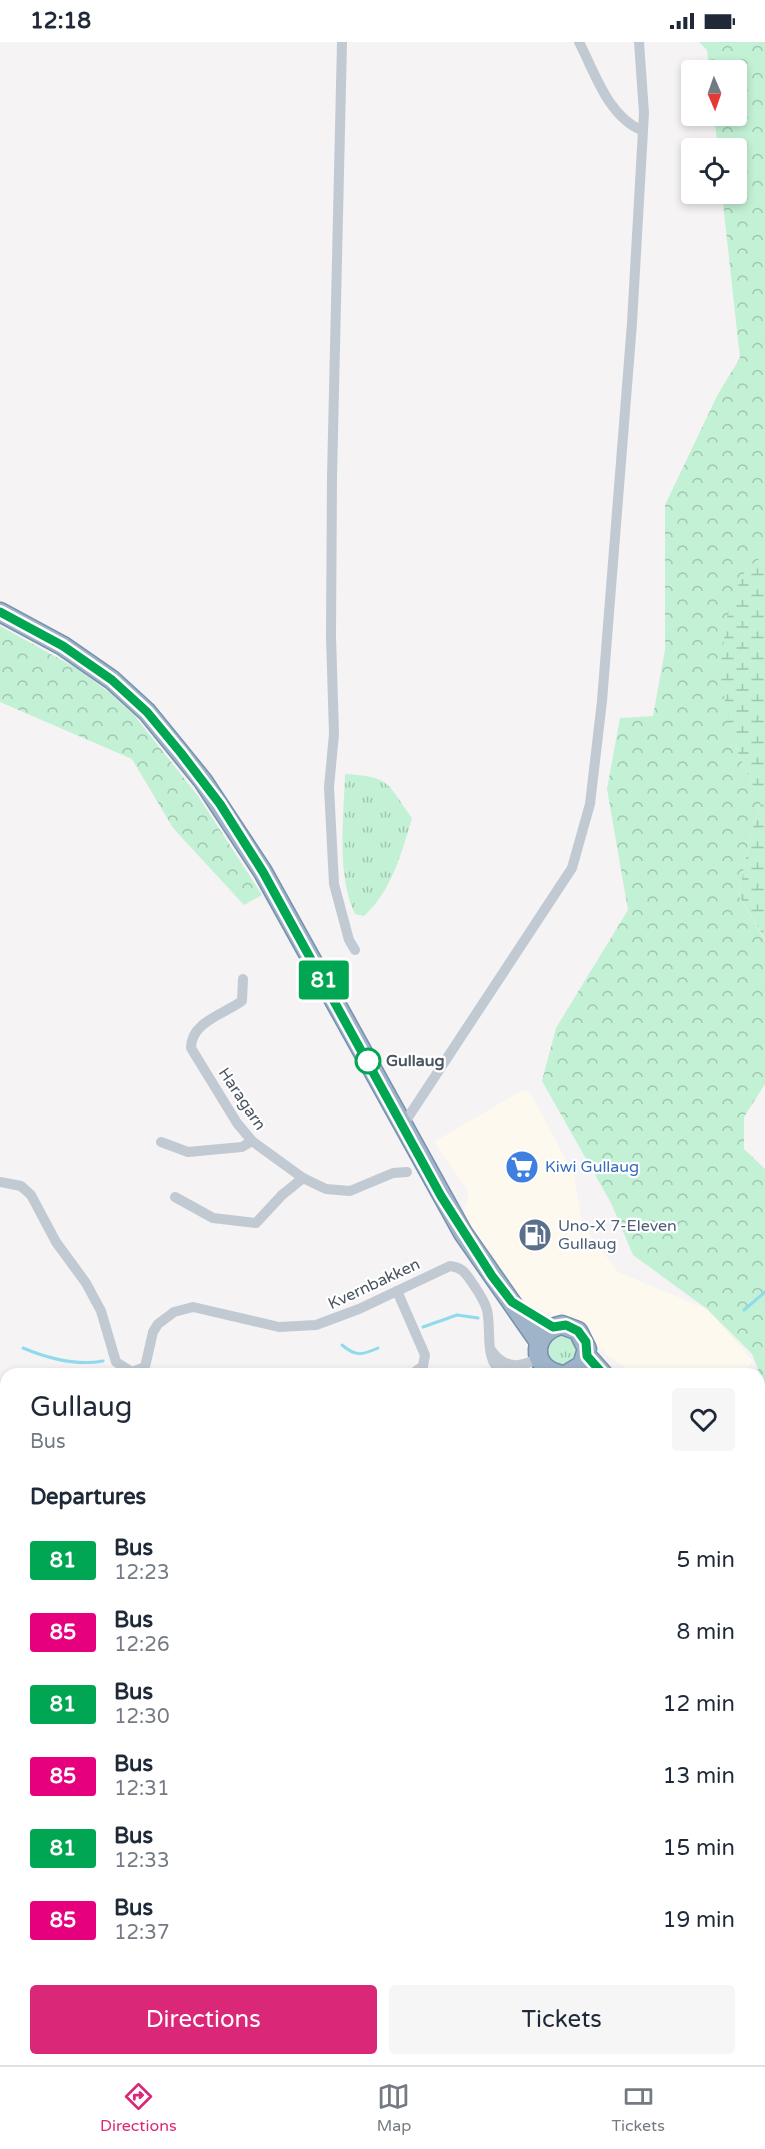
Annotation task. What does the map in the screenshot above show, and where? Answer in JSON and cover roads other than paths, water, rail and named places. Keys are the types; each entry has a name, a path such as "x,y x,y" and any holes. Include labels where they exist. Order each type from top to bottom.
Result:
{"highway":[{"path":"0,612 63,646 112,680 147,712 196,772 263,872 463,1233 556,1367"},
{"path":"512,1302 553,1327"},
{"path":"566,1325 578,1331 586,1342 587,1356 580,1368 556,1367 544,1333 553,1327 566,1325"},
{"path":"587,1356 598,1368"}],"street":[{"path":"342,42 332,477 331,636 334,734 329,788 334,884 349,940 355,950"},
{"path":"579,42 614,108 627,124 641,130"},
{"path":"403,1125 435,1080 572,868 586,822 602,701 633,323 641,130 644,113 639,42"},
{"name":"Haragarn","path":"243,979 242,1000 200,1028 193,1036 191,1048 237,1123 252,1141 303,1178 326,1189 350,1191 393,1173 407,1172"},
{"path":"161,1142 188,1152 242,1147 252,1141"},
{"path":"175,1197 213,1218 256,1223 282,1195 303,1178"},
{"name":"Kvernbakken","path":"0,1182 21,1186 31,1195 56,1242 86,1283 101,1311 116,1362 126,1368"},
{"name":"Kvernbakken","path":"147,1368 147,1352 158,1324 181,1310 193,1307 279,1327 305,1326 339,1318 445,1267 460,1268 484,1302 493,1364 497,1368"},
{"path":"396,1291 425,1355 423,1366 420,1368"},
{"path":"491,1350 508,1365 556,1367"}],"waterway":[{"path":"744,1310 765,1292"},
{"path":"423,1327 457,1315 478,1318"},
{"path":"342,1345 351,1352 359,1354 378,1348"},
{"path":"23,1348 62,1360 103,1361"}],"place":[{"name":"Gullaug","path":"368,1061"},
{"name":"Kiwi Gullaug","path":"522,1167"},
{"name":"Uno-X 7-Eleven Gullaug","path":"535,1235"}]}
